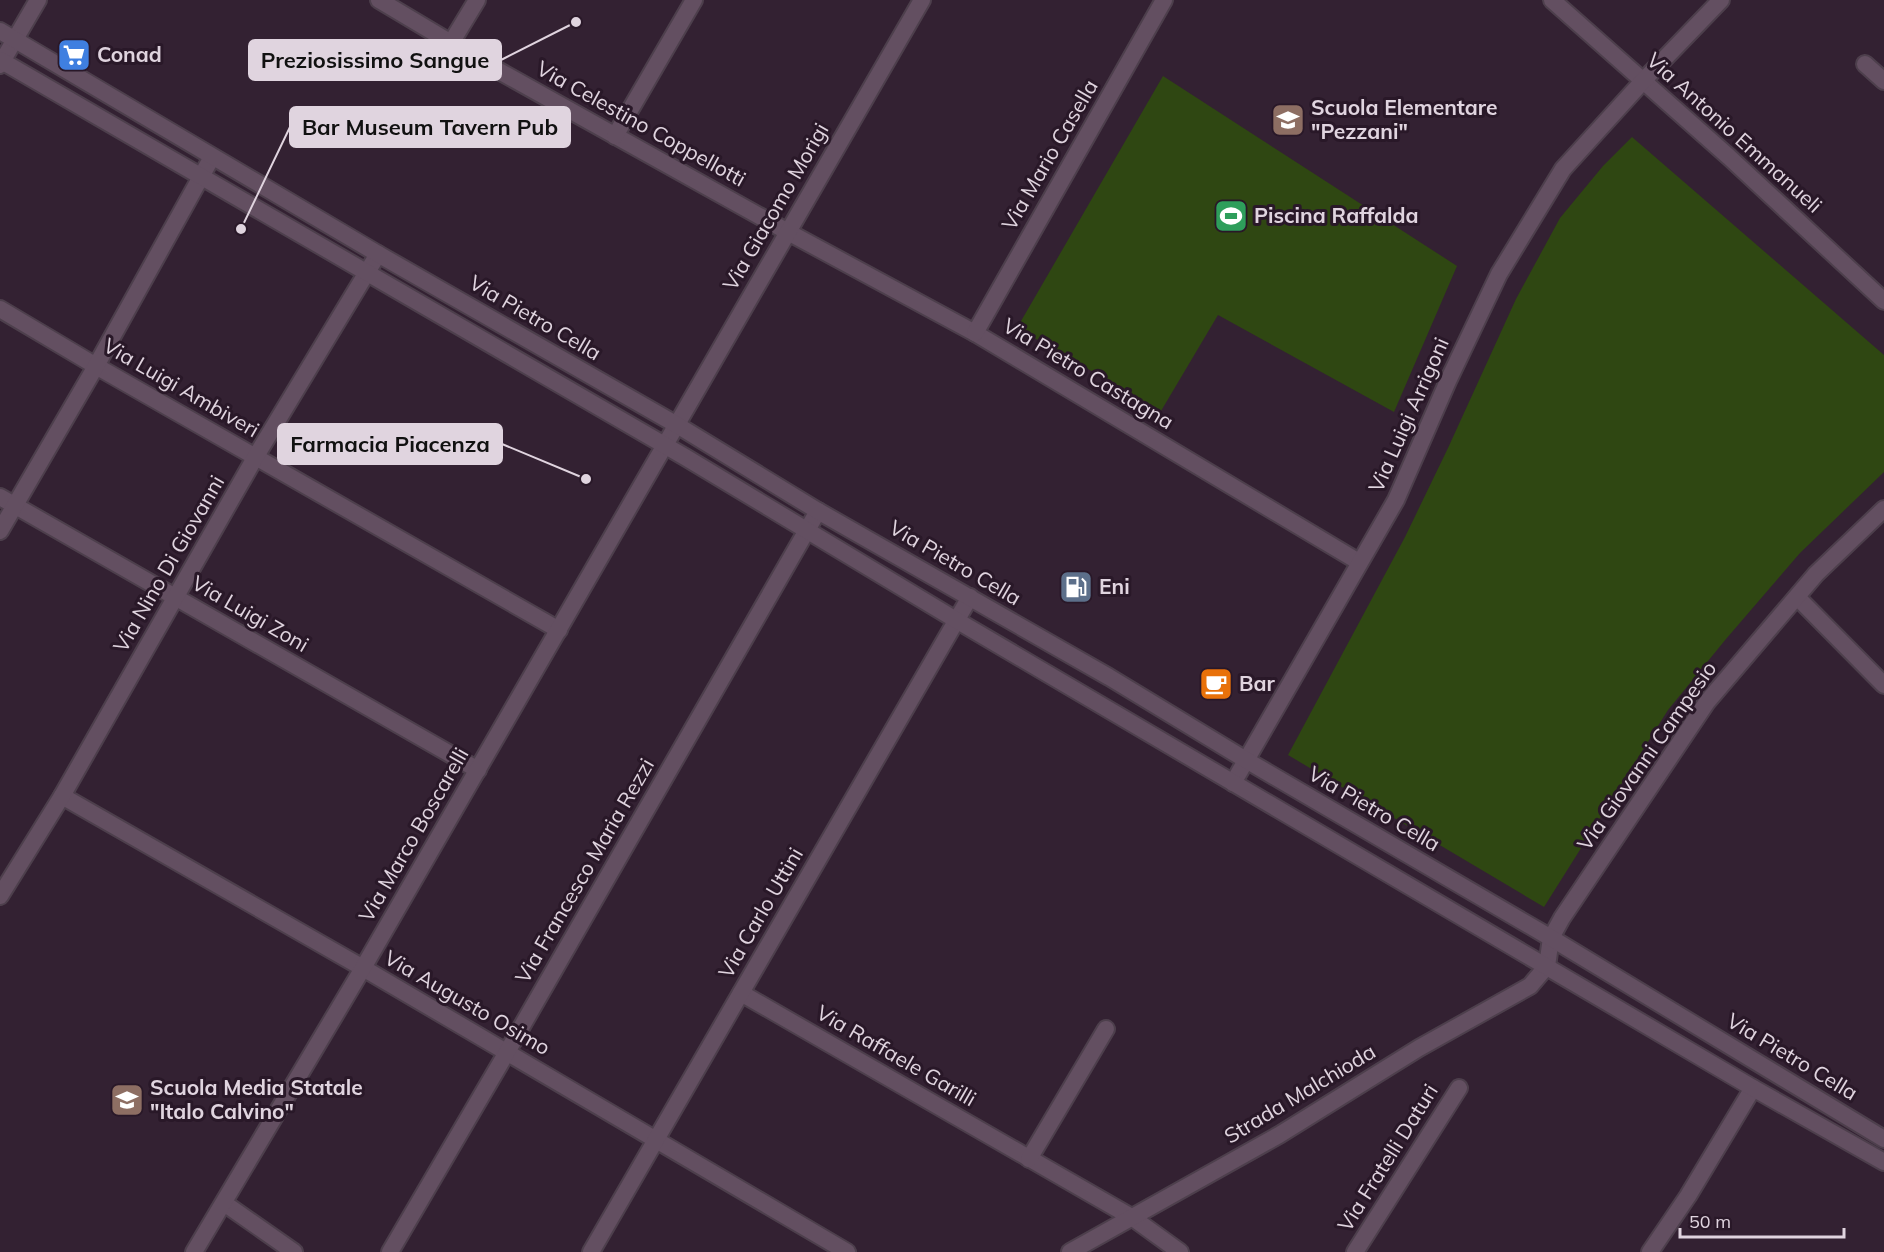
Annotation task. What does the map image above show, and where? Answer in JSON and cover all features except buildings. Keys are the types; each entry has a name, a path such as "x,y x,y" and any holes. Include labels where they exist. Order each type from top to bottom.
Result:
{"street":[{"path":"4,51 38,0"},
{"name":"Via Celestino Coppellotti","path":"379,0 451,43 788,232"},
{"path":"451,43 477,0"},
{"path":"615,136 694,0"},
{"name":"Via Giacomo Morigi","path":"670,436 922,0"},
{"name":"Via Mario Casella","path":"975,333 1164,0"},
{"name":"Via Antonio Emmanueli","path":"1552,0 1729,157 1884,301"},
{"name":"Via Luigi Arrigoni","path":"1233,783 1396,500 1448,381 1499,274 1563,169 1721,0"},
{"name":"Via Pietro Cella","path":"4,51 212,156 378,254 670,436 806,531 1753,1088 1884,1162"},
{"name":"Via Pietro Cella","path":"4,51 200,177 367,273 670,436 818,511 1109,677 1246,760 1551,938 1884,1139"},
{"path":"1865,64 1884,81"},
{"path":"0,531 96,366 212,156"},
{"name":"Via Pietro Castagna","path":"788,232 975,333 1359,562"},
{"name":"Via Nino Di Giovanni","path":"0,896 62,796 256,456 378,254"},
{"name":"Via Luigi Ambiveri","path":"0,309 559,630"},
{"name":"Via Marco Boscarelli","path":"194,1252 363,968 670,436"},
{"name":"Via Luigi Zoni","path":"0,497 478,770"},
{"name":"Via Giovanni Campesio","path":"1546,966 1551,938 1562,918 1707,702 1816,574 1884,509"},
{"name":"Via Francesco Maria Rezzi","path":"390,1252 818,511"},
{"name":"Via Carlo Uttini","path":"591,1252 970,597"},
{"path":"1797,597 1884,685"},
{"name":"Via Augusto Osimo","path":"62,796 363,968 847,1252"},
{"name":"Strada Malchioda","path":"1070,1252 1279,1135 1419,1048 1530,986 1546,966"},
{"name":"Via Raffaele Garilli","path":"741,993 1133,1218 1180,1252"},
{"path":"1029,1159 1106,1029"},
{"name":"Via Fratelli Daturi","path":"1355,1252 1459,1088"},
{"path":"1650,1252 1688,1197 1753,1088"},
{"path":"224,1203 294,1252"}],"green space":[{"name":"Piscina Raffalda","path":"1163,76 1457,266 1394,412 1218,315 1161,411 1017,328"},
{"path":"1632,137 1884,355 1884,472 1800,553 1668,710 1544,907 1288,755 1405,537 1516,299 1560,218 1603,166"}],"place":[{"name":"Preziosissimo Sangue","path":"576,22"},
{"name":"Conad","path":"74,55"},
{"name":"Scuola Elementare \"Pezzani\"","path":"1288,120"},
{"name":"Piscina Raffalda","path":"1231,216"},
{"name":"Bar Museum Tavern Pub","path":"241,229"},
{"name":"Farmacia Piacenza","path":"586,479"},
{"name":"Eni","path":"1076,587"},
{"name":"Bar","path":"1216,684"},
{"name":"Scuola Media Statale \"Italo Calvino\"","path":"127,1100"}]}
